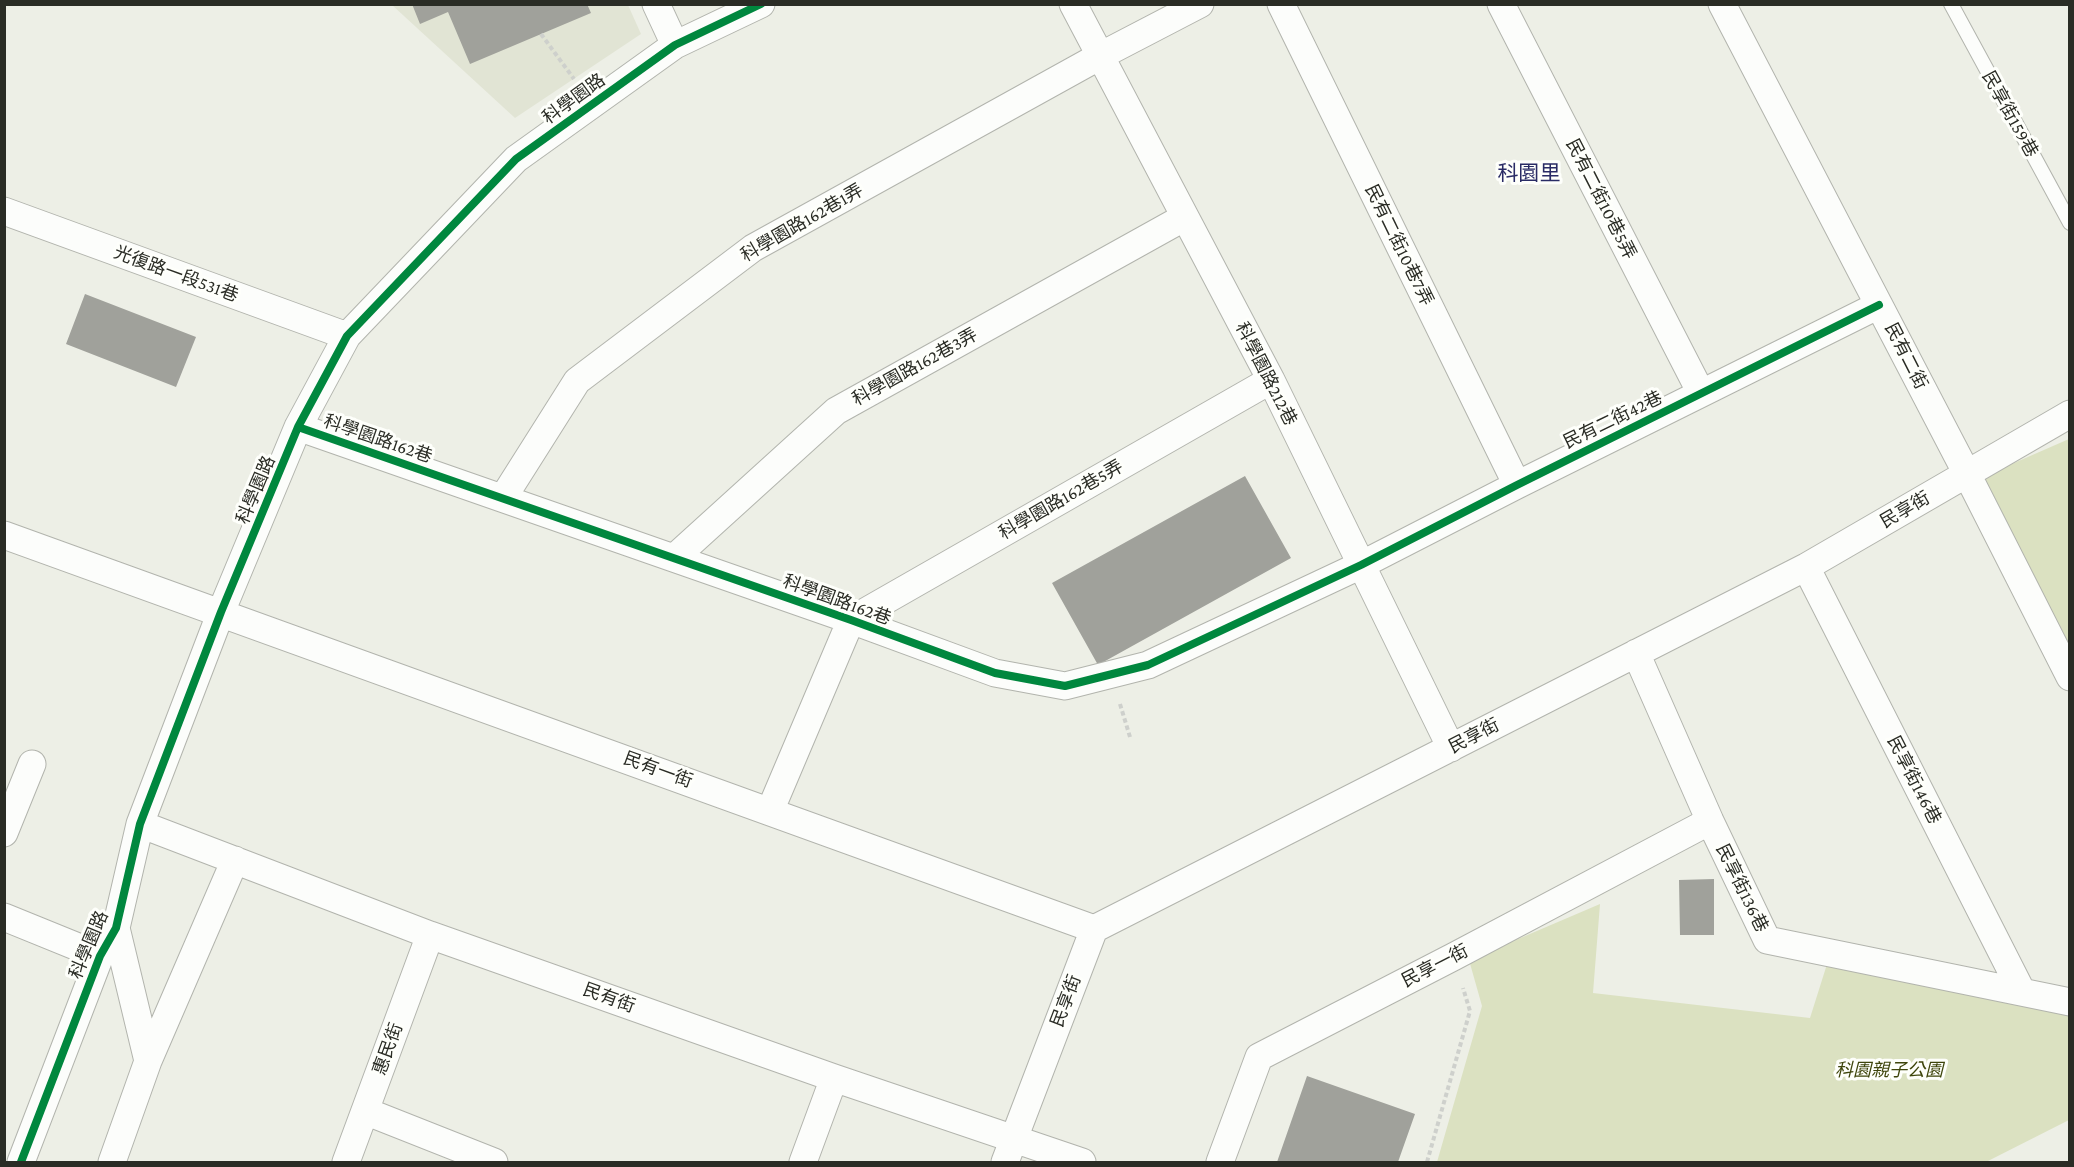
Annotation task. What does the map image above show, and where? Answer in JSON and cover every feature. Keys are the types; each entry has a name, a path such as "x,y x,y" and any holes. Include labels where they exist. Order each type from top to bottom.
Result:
{"street":[{"path":"656,4 675,45"},
{"name":"科學園路","path":"21,1162 100,956 116,928 140,824 221,612 298,427 347,336 516,159 675,45 761,4"},
{"name":"科學園路212巷","path":"1073,4 1271,380 1451,748"},
{"name":"科學園路162巷1弄","path":"503,498 577,381 753,248 1100,56 1200,4"},
{"name":"民有二街10巷7弄","path":"1281,4 1517,485"},
{"name":"民有二街10巷5弄","path":"1501,4 1701,393"},
{"name":"民有二街","path":"1722,4 2070,677"},
{"name":"光復路一段531巷","path":"4,211 347,336"},
{"name":"科學園路162巷3弄","path":"674,558 836,411 1185,217"},
{"name":"民有二街42巷","path":"1361,565 1879,304"},
{"name":"科學園路162巷5弄","path":"851,620 1271,380"},
{"name":"民享街","path":"1009,1150 1094,929 1806,567 2070,414"},
{"name":"科學園路162巷","path":"298,427 851,620 995,673 1065,686 1149,664 1361,565"},
{"path":"4,535 221,612"},
{"name":"民享街146巷","path":"1806,567 2022,992"},
{"name":"民有一街","path":"221,612 1094,929"},
{"path":"770,811 851,620"},
{"name":"民享街136巷","path":"1636,653 1710,821 1767,940 2070,1002"},
{"path":"4,833 32,764"},
{"name":"民享一街","path":"1220,1162 1259,1057 1710,821"},
{"name":"民有街","path":"140,824 430,934 834,1078 1009,1150 1082,1162"},
{"path":"112,1162 148,1061 235,860"},
{"path":"4,917 100,956"},
{"name":"科學園路","path":"116,928 148,1061"},
{"name":"惠民街","path":"346,1162 430,934"},
{"path":"803,1162 834,1078"},
{"path":"365,1111 494,1162"}],"lane":[{"name":"民享街159巷","path":"1951,4 2070,223"}],"path":[{"path":"541,34 592,104"},
{"path":"1427,1162 1470,1011 1453,957"}],"shaded area":[{"path":"392,5 628,5 641,34 515,118"}],"green space":[{"path":"2069,439 2069,645 1982,477"},
{"name":"科園親子公園","path":"1600,904 1593,993 1810,1018 1828,961 2069,1014 2069,1120 1986,1162 1437,1162 1482,1006 1469,960"}],"building":[{"path":"412,4 587,4 591,13 470,64 448,12 420,24"},
{"path":"85,294 196,337 176,387 66,344"},
{"path":"1245,476 1291,558 1098,665 1052,583"},
{"path":"1714,879 1714,935 1680,935 1679,880"},
{"path":"1307,1076 1415,1114 1398,1162 1277,1162"}],"cycle path":[{"path":"21,1162 100,956 116,928 140,824 221,612 298,427 347,336 516,159 675,45 761,4"},
{"path":"298,427 851,620 995,673 1065,686 1148,665 1361,565 1879,305"}],"district":[{"name":"科園里","path":"1529,174"}]}
